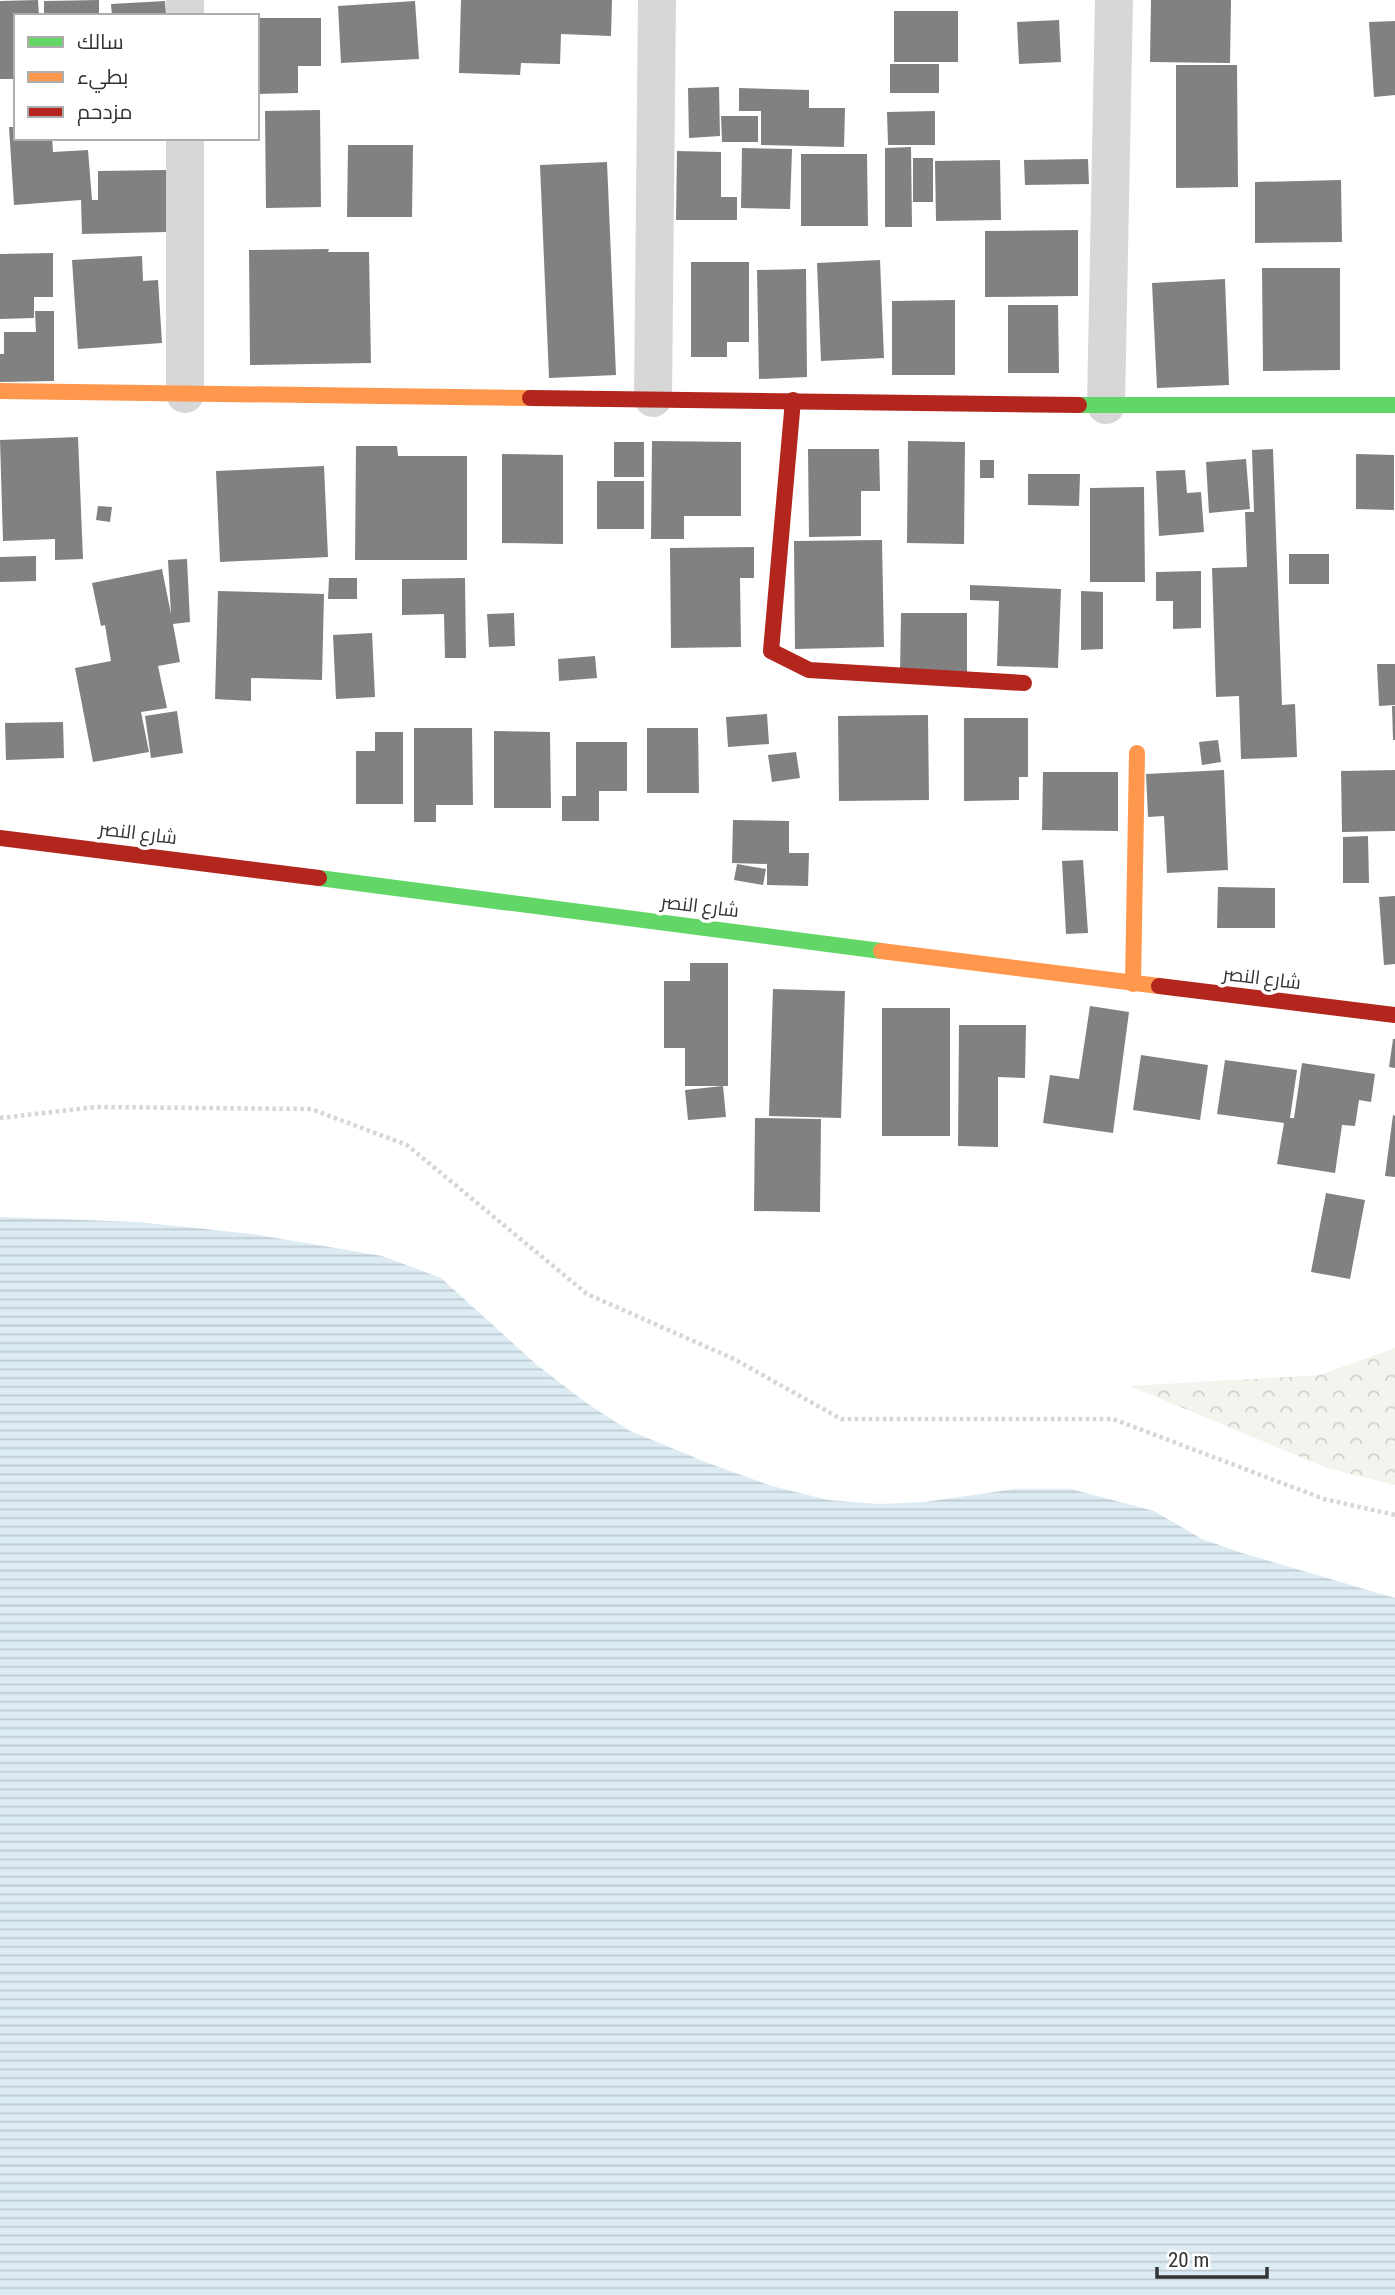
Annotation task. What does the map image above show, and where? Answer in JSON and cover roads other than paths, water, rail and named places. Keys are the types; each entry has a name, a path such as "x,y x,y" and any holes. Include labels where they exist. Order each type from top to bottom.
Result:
{"street":[{"path":"653,398 657,0"},
{"path":"1106,405 1114,0"},
{"path":"185,140 185,394"},
{"path":"0,391 1106,405 1395,405"},
{"path":"793,400 771,651 808,670 1024,683"},
{"path":"1133,984 1137,753"},
{"name":"شارع النصر","path":"0,838 296,874 1133,984 1395,1015"}]}
